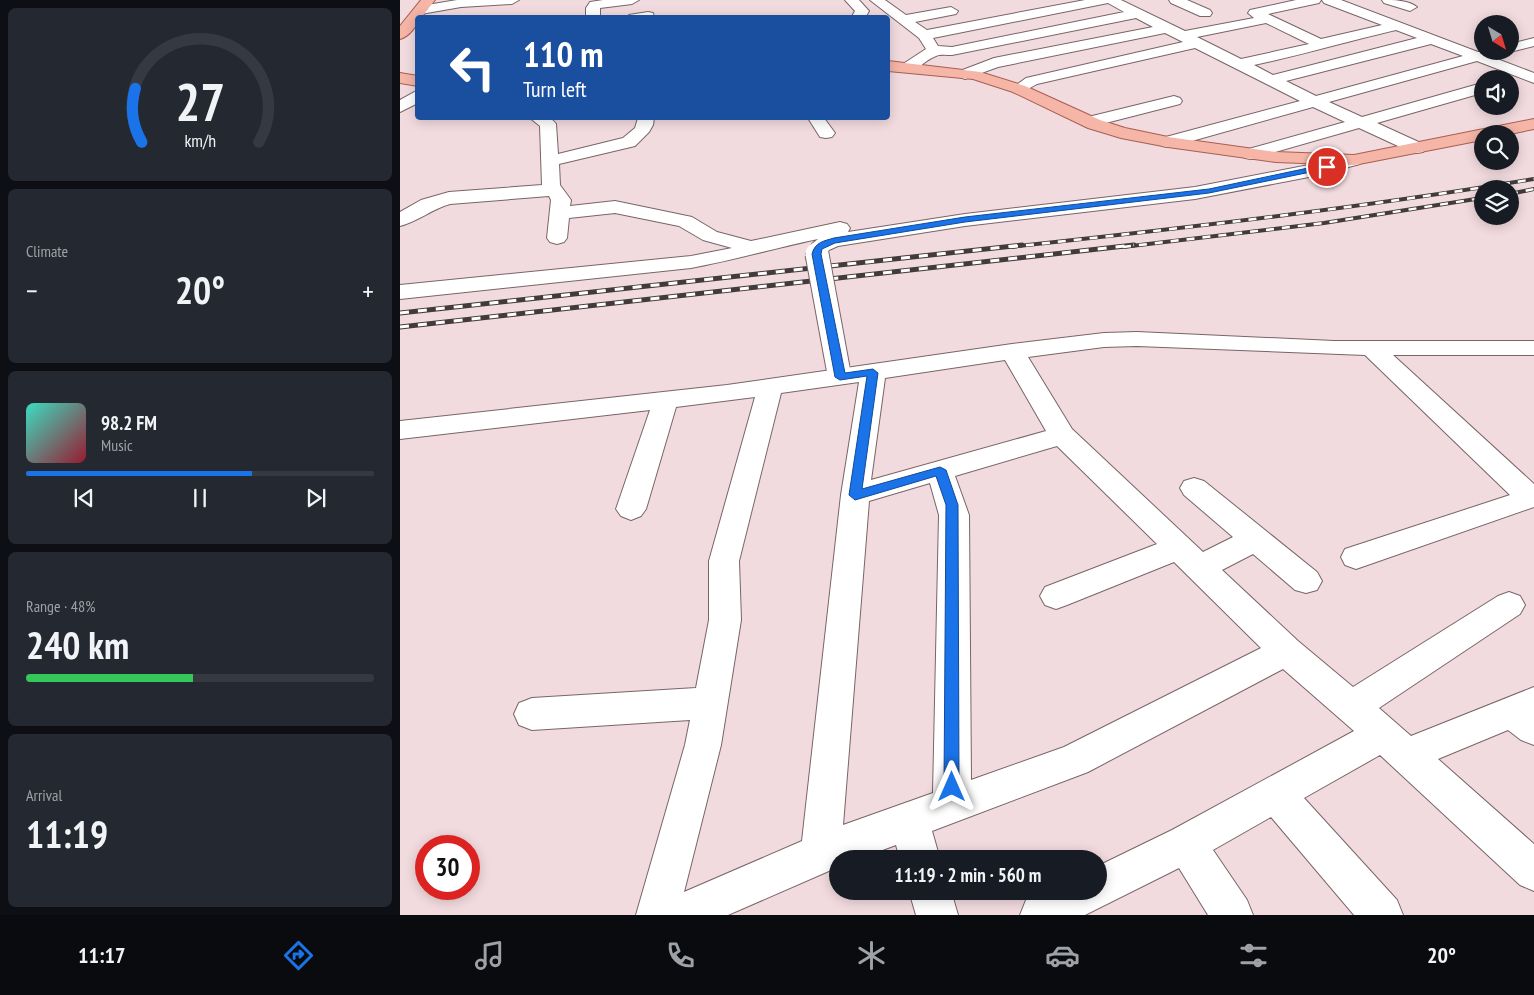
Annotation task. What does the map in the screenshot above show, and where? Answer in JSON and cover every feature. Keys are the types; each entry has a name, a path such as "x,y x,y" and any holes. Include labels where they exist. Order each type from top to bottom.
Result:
{"main road":[{"path":"416,15 424,5"},
{"path":"400,35 415,16"},
{"path":"890,66 965,74 1019,89 1090,122 1121,133 1251,154 1323,160 1354,160 1474,137"},
{"path":"400,78 415,80"},
{"path":"1519,127 1534,124"}],"street":[{"path":"424,5 512,0"},
{"path":"593,15 595,5 632,0"},
{"path":"852,0 862,11 858,15"},
{"path":"877,0 924,35 934,50"},
{"path":"924,35 1106,0"},
{"path":"1111,0 1138,13 1171,21 1183,36 1315,102 1416,148"},
{"path":"1176,0 1204,13"},
{"path":"1314,0 1255,13 1319,43"},
{"path":"1330,0 1474,55"},
{"path":"1389,0 1410,7"},
{"path":"904,20 967,8"},
{"path":"965,74 994,63 1049,52 1222,9"},
{"path":"908,67 934,50 952,51 1138,13"},
{"path":"1183,36 1267,19"},
{"path":"1239,64 1309,48 1319,43 1397,26"},
{"path":"1278,37 1297,33"},
{"path":"1024,36 1049,52"},
{"path":"1272,80 1432,39"},
{"path":"1519,46 1534,42"},
{"path":"1019,89 1032,81 1198,43"},
{"path":"1168,142 1474,57"},
{"path":"1488,60 1534,78"},
{"path":"1251,154 1474,90"},
{"path":"400,107 415,98"},
{"path":"1090,122 1174,101"},
{"path":"541,120 548,124 551,185 561,200 557,238"},
{"path":"550,161 629,142 645,126 646,120"},
{"path":"817,120 826,133"},
{"path":"839,372 817,254 818,248 824,243 965,220 1202,192 1314,170 1354,160"},
{"path":"400,220 428,204 449,198 553,190"},
{"path":"560,213 615,207 685,221 710,236 742,244 746,248"},
{"path":"400,292 691,262 738,253 746,248 836,229 922,217"},
{"path":"400,430 770,387 839,372 873,373 1012,351 1121,339 1371,348 1534,348"},
{"path":"1356,557 1521,502 1528,498 1524,491 1371,348"},
{"path":"1012,351 1062,435 1286,651 1395,745 1534,871"},
{"path":"821,853 855,495 873,373"},
{"path":"657,915 702,745 710,704 726,609 724,561 770,387"},
{"path":"632,509 666,400"},
{"path":"855,495 1062,435"},
{"path":"940,470 954,515 952,806"},
{"path":"1194,488 1306,581"},
{"path":"1056,596 1256,539"},
{"path":"1352,707 1509,605"},
{"path":"680,915 821,853 1075,760 1286,651"},
{"path":"532,714 710,704"},
{"path":"1107,883 1186,844 1275,794 1395,745 1527,714"},
{"path":"1275,794 1382,915"},
{"path":"909,822 917,850"},
{"path":"1186,844 1232,915"},
{"path":"933,900 937,915"},
{"path":"1041,915 1071,900"}],"railway":[{"path":"1010,247 1273,217 1534,179"},
{"path":"1519,192 1534,189"},
{"path":"1123,247 1324,223 1474,199"},
{"path":"400,313 1022,245"},
{"path":"400,327 1134,245"}],"route":[{"path":"952,787 954,515 952,505 940,470 855,495 873,373 840,377 817,254 818,248 824,243 834,240 965,220 1196,193 1327,167"}]}
